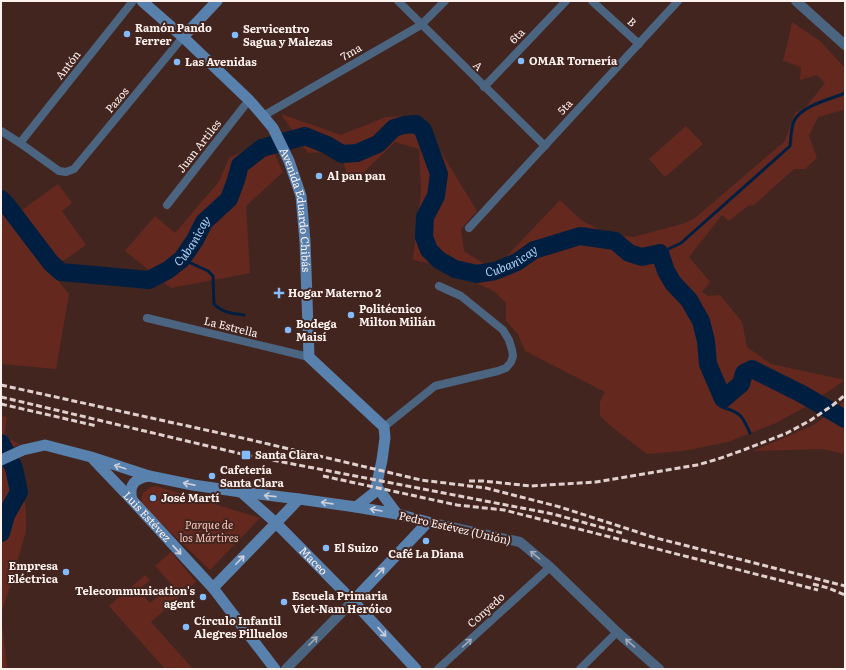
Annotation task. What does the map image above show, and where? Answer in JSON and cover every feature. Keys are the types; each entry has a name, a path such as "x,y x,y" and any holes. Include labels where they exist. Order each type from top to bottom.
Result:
{"main road":[{"name":"Avenida Eduardo Chibás","path":"142,1 183,37 263,116 273,128 289,161 301,196 305,241 309,357"},
{"path":"183,37 217,1"},
{"path":"309,357 384,427 385,438 382,460 375,492 356,507"},
{"path":"1,460 22,450 45,445 91,457 149,476 193,485 299,498"},
{"name":"Luis Estévez","path":"91,457 213,588 275,669"},
{"path":"132,500 131,491 133,484 139,478 149,476"},
{"path":"376,487 397,514"},
{"path":"241,492 276,524"},
{"path":"213,588 276,524 299,498"},
{"name":"Pedro Estévez (Unión)","path":"299,498 397,514 428,522"},
{"path":"354,600 428,522"},
{"name":"Maceo","path":"276,524 354,600 416,669"}],"street":[{"name":"Antón","path":"20,143 133,1"},
{"name":"A","path":"398,1 544,146"},
{"name":"7ma","path":"263,116 421,25 445,1"},
{"name":"6ta","path":"484,86 566,1"},
{"name":"B","path":"592,1 638,44"},
{"name":"5ta","path":"469,228 678,1"},
{"path":"796,1 845,45"},
{"name":"Pazos","path":"20,143 58,171 66,172 74,169 183,37"},
{"name":"Juan Artiles","path":"167,205 248,100"},
{"path":"1,131 20,143"},
{"path":"384,427 435,386 498,371 506,368 511,362 513,356 512,350 509,340 503,330 461,296 439,286"},
{"name":"La Estrella","path":"147,318 309,357"},
{"name":"Pedro Estévez (Unión)","path":"428,522 520,542 550,567 617,632 659,669"},
{"name":"Conyedo","path":"438,669 550,567"},
{"path":"286,669 354,600"},
{"path":"580,669 617,632"}],"green space":[{"path":"792,22 820,41 845,68 845,110 818,117 809,136 817,158 805,169 794,169 754,205 748,206 729,221 722,215 689,257 710,282 702,292 708,296 720,295 742,322 747,347 771,364 845,380 809,405 776,423 728,442 683,451 647,454 600,416 600,402 605,392 525,351 518,334 506,321 506,303 495,292 439,265 413,260 421,191 419,149 395,142 363,173 347,175 343,160 328,152 308,153 281,114 341,135 386,117 408,116 422,121 477,211 461,229 464,251 486,265 502,261 560,200 581,220 610,235 634,237 685,223 695,218 785,141 795,113 805,108 825,83 817,75 800,80 801,67 783,61"},
{"path":"686,126 703,144 665,177 649,159"},
{"path":"268,139 283,172 246,206 250,273 171,288 125,251 155,216 175,233 216,185 229,158"},
{"path":"58,184 72,203 62,211 86,245 60,263 22,210"},
{"path":"1,211 69,294 56,369 1,364"},
{"path":"845,401 845,454 822,449 753,451 814,425"},
{"path":"1,416 7,417 4,437 20,444 1,453"},
{"path":"17,462 26,510 26,531 1,614 1,469"},
{"name":"Parque de los Mártires","path":"156,486 260,518 210,570 142,505 141,498 144,492 149,488"},
{"path":"171,552 196,582 151,622 193,669 165,669 109,606 145,575 150,580 138,590 150,603 172,585 155,566"},
{"path":"1,614 7,669 1,669"}],"waterway":[{"path":"660,253 681,243 790,146 794,121 802,111 845,92"},
{"name":"Cubanicay","path":"1,199 51,263 61,272 149,280 168,270 182,259 195,240 204,222 229,199 240,165 262,148 305,136 327,145 342,154 357,153 378,144 394,128 416,124 423,130 439,174 436,196 425,217 424,237 429,250 439,260 455,269 477,274 495,271 517,262 534,250 580,236 615,241 629,253 642,257 660,253 666,271 673,283 689,300 701,321 706,341 708,364 723,399 741,384 744,373 752,369 802,394 845,419"},
{"path":"182,259 208,271 213,276 214,304 217,307 224,311 244,315"},
{"path":"723,399 721,404 722,407 737,413 743,418 750,433"},
{"path":"1,443 14,468 19,492 6,515 1,533"}],"railway":[{"path":"1,385 247,439 421,480 486,488 560,507 656,538 845,586"},
{"path":"469,481 531,486 596,482 697,465 718,459 787,433 811,420 845,395"},
{"path":"1,397 246,455 553,514 622,533"},
{"path":"1,404 97,426"},
{"path":"323,476 457,505 504,510 818,590"},
{"path":"813,584 845,595"}],"place":[{"name":"Ramón Pando Ferrer","path":"127,34"},
{"name":"Servicentro Sagua y Malezas","path":"235,35"},
{"name":"OMAR Tornería","path":"521,61"},
{"name":"Las Avenidas","path":"177,62"},
{"name":"Al pan pan","path":"319,176"},
{"name":"Hogar Materno 2","path":"279,293"},
{"name":"Politécnico Milton Milián","path":"351,315"},
{"name":"Bodega Maisí","path":"288,330"},
{"name":"Santa Clara","path":"246,455"},
{"name":"Cafetería Santa Clara","path":"212,476"},
{"name":"José Martí","path":"153,498"},
{"name":"Café La Diana","path":"426,541"},
{"name":"El Suizo","path":"326,548"},
{"name":"Empresa Eléctrica","path":"66,572"},
{"name":"Telecommunication's agent","path":"203,597"},
{"name":"Escuela Primaria Viet-Nam Heróico","path":"284,602"},
{"name":"Círculo Infantil Alegres Pilluelos","path":"186,627"}]}
